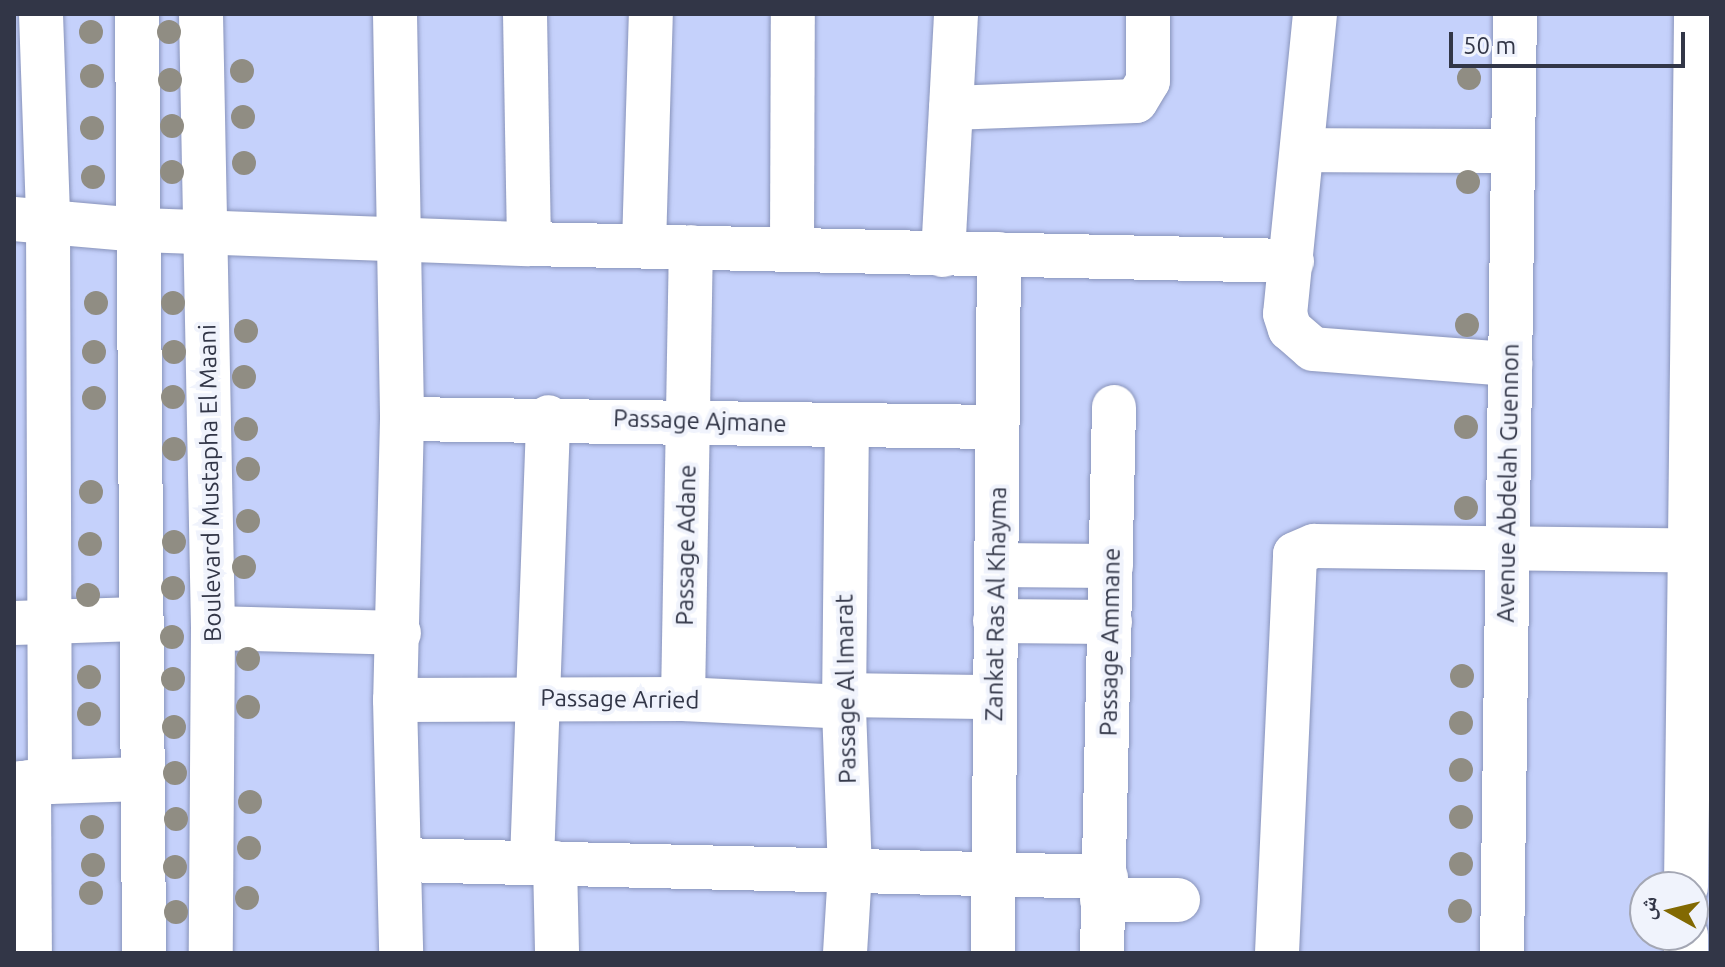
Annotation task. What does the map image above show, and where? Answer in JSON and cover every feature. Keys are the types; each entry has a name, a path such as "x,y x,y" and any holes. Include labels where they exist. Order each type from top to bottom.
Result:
{"street":[{"path":"30,953 29,92 41,14"},
{"path":"137,14 141,230 138,619 144,953"},
{"name":"Boulevard Mustapha El Maani","path":"201,14 213,628 211,953"},
{"path":"395,14 402,419 395,700 401,953"},
{"path":"525,14 529,244"},
{"path":"644,245 651,14"},
{"path":"792,249 793,14"},
{"path":"943,255 956,14"},
{"path":"951,108 1136,101 1148,81 1148,14"},
{"path":"1315,14 1285,314 1290,329 1313,349 1510,364"},
{"name":"Avenue Abdelah Guennon","path":"1502,953 1515,14"},
{"path":"1687,871 1699,551 1696,14"},
{"path":"1302,150 1513,151"},
{"path":"31,219 141,230 529,244 1292,261"},
{"name":"Passage Adane","path":"683,699 691,247"},
{"name":"Zankat Ras Al Khayma","path":"993,953 999,254"},
{"name":"Passage Ammane","path":"1102,953 1114,407"},
{"path":"548,417 541,698 544,862 557,953"},
{"name":"Passage Ajmane","path":"402,419 548,417 997,427"},
{"name":"Passage Al Imarat","path":"845,953 850,872 844,701 847,426"},
{"path":"1277,953 1295,554 1314,546 1699,551"},
{"path":"996,565 1111,566"},
{"path":"31,622 138,619"},
{"path":"995,621 1110,622"},
{"path":"213,628 399,633"},
{"name":"Passage Arried","path":"395,700 844,701 995,697"},
{"path":"31,782 142,779"},
{"path":"401,860 994,878 1178,900"}]}
